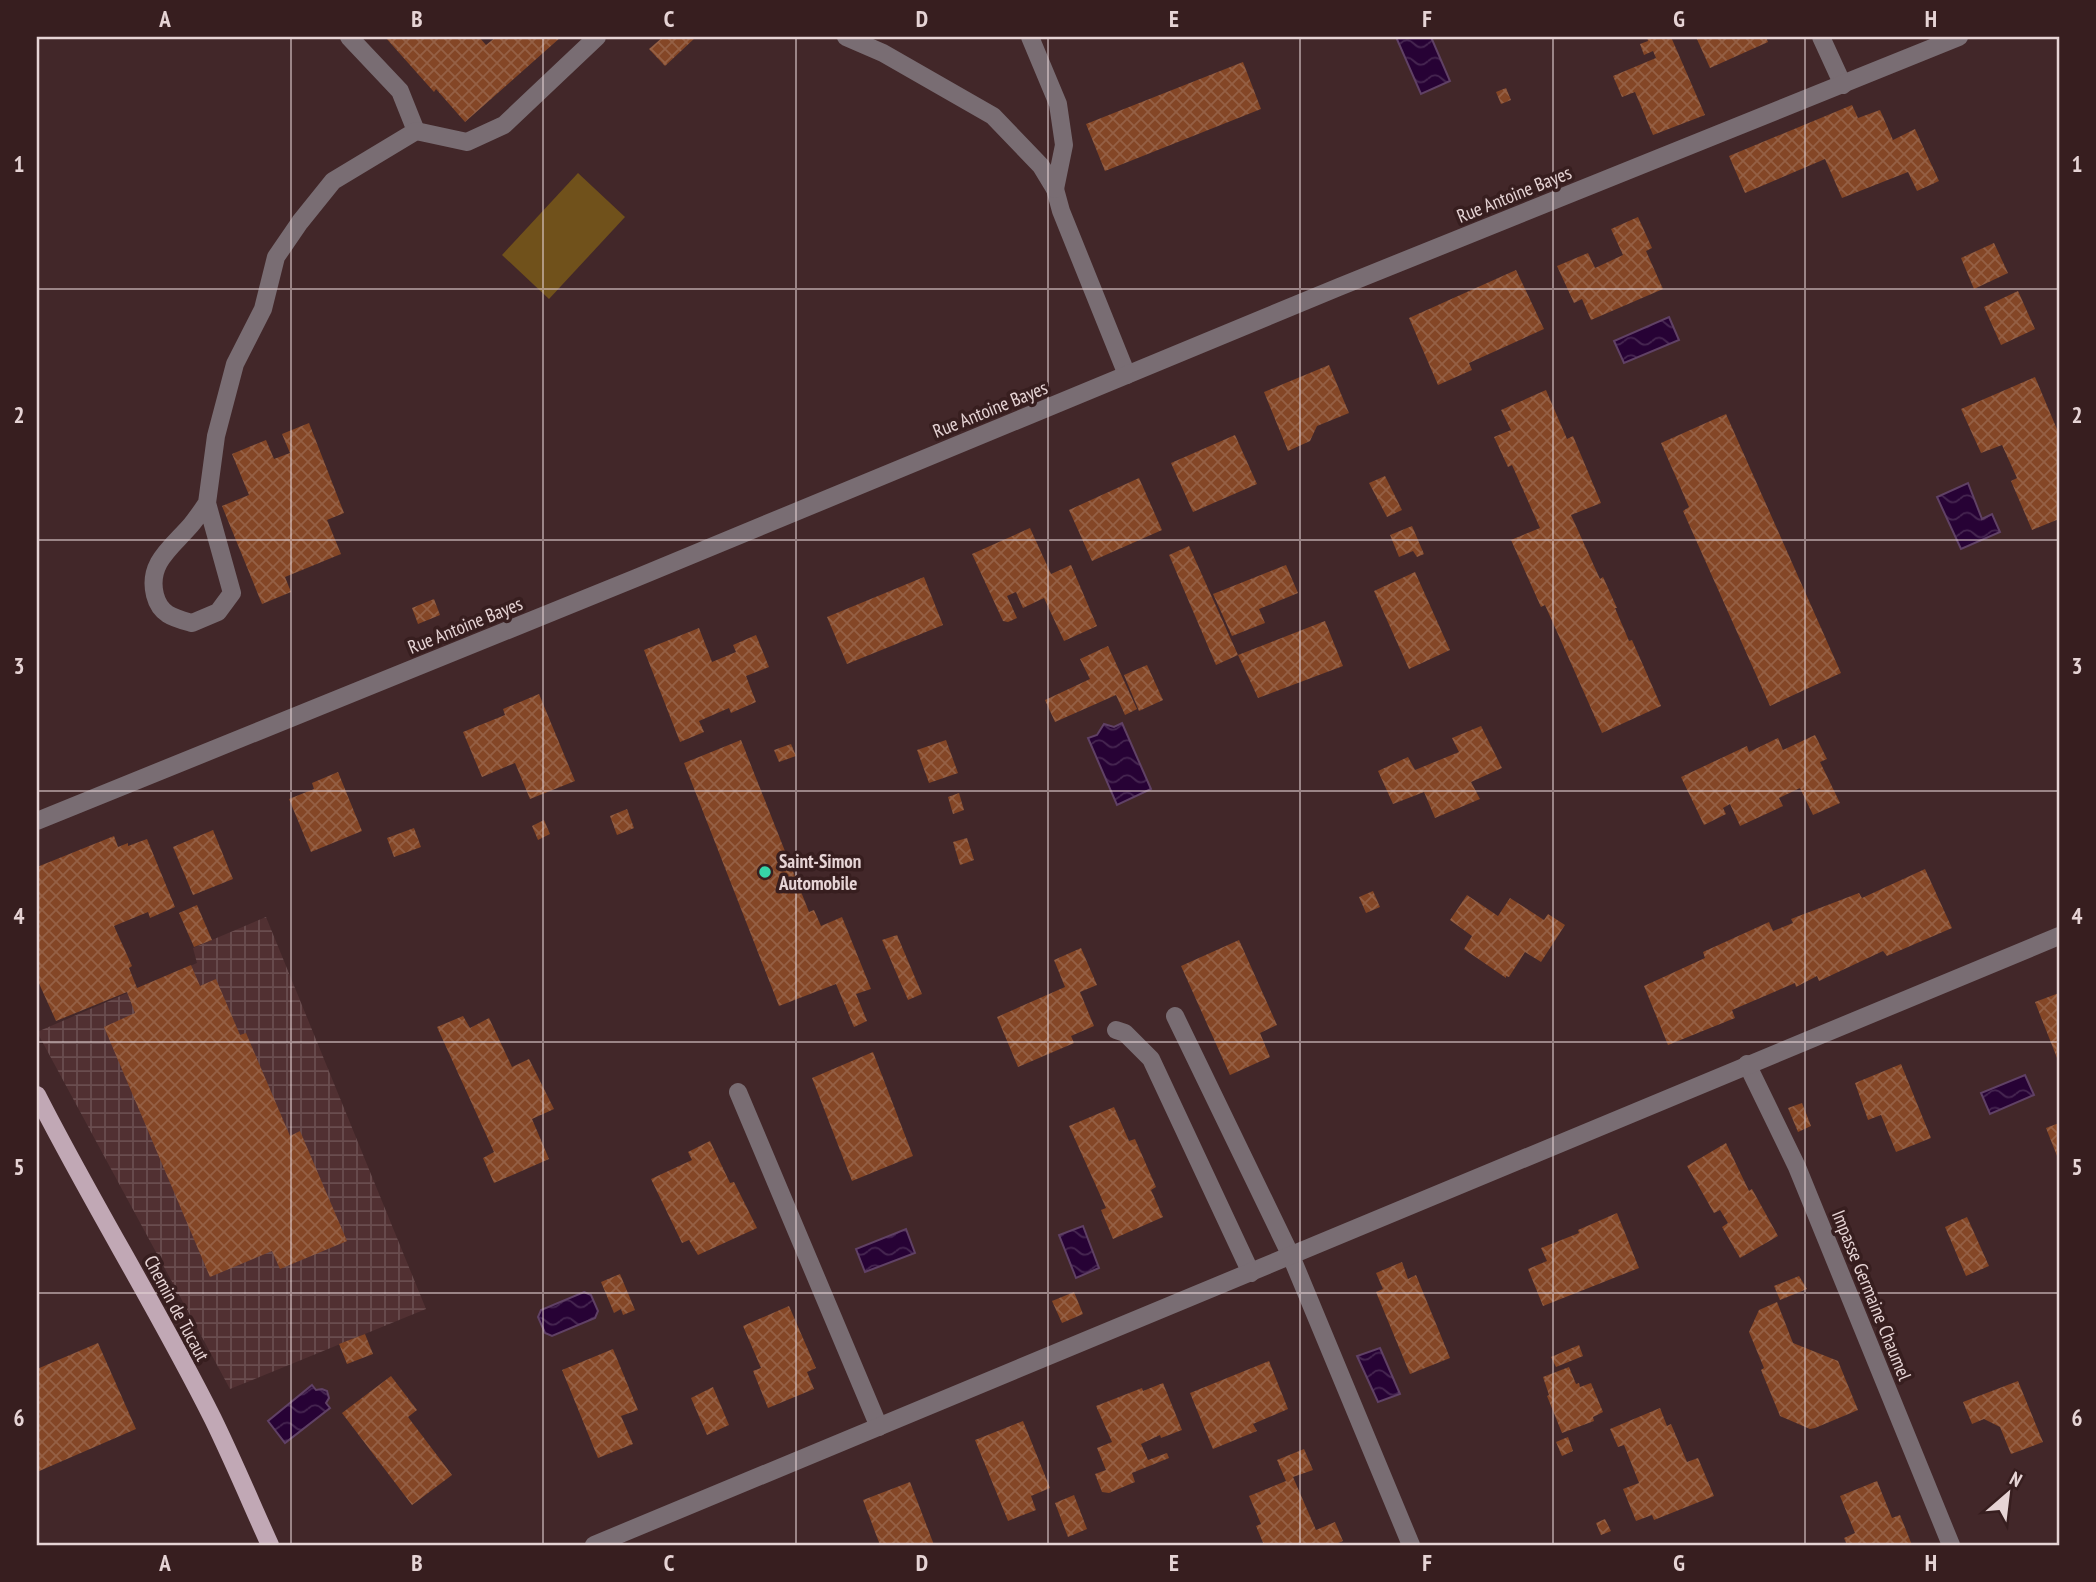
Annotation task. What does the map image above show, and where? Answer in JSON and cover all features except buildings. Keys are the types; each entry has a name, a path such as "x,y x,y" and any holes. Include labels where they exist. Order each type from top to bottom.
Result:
{"main road":[{"name":"Chemin de Tucaut","path":"37,1095 213,1420 270,1545"}],"street":[{"path":"349,37 400,91 416,131"},
{"path":"208,503 192,524 164,552 151,581 158,606 174,618 192,623 218,612 232,593 208,503 216,436 235,364 263,309 276,257 300,222 333,181 416,131 467,142 504,125 597,37"},
{"path":"846,37 883,52 993,116 1041,166 1055,190 1127,375"},
{"path":"1030,37 1058,104 1064,145 1055,190"},
{"path":"1821,37 1843,85"},
{"name":"Rue Antoine Bayes","path":"37,821 649,573 1339,287 1959,37"},
{"path":"594,1545 2059,936"},
{"path":"1175,1016 1291,1256 1411,1545"},
{"path":"1116,1030 1125,1033 1151,1059 1251,1273"},
{"name":"Impasse Germaine Chaumel","path":"1747,1064 1797,1167 1951,1545"},
{"path":"738,1092 878,1427"}],"shaded area":[{"path":"578,173 625,217 549,299 502,255"},
{"path":"266,917 426,1309 230,1389 37,1032 197,963 193,948"}],"water":[{"path":"1396,37 1431,37 1450,81 1421,94"},
{"path":"1669,317 1679,340 1624,363 1614,341"},
{"path":"1968,483 1982,519 1992,514 2000,532 1961,549 1937,497"},
{"path":"1122,723 1151,789 1117,805 1088,738 1097,735 1104,724 1114,727"},
{"path":"2025,1075 2034,1095 1990,1114 1981,1093"},
{"path":"1083,1226 1099,1268 1076,1278 1059,1235"},
{"path":"906,1229 915,1253 865,1272 856,1249"},
{"path":"584,1292 591,1295 598,1311 595,1318 552,1336 545,1333 538,1317 541,1310"},
{"path":"1380,1348 1400,1394 1378,1402 1357,1356"},
{"path":"312,1385 316,1390 327,1391 329,1398 326,1403 330,1408 285,1443 268,1421"}],"place":[{"name":"Saint-Simon Automobile","path":"765,872"}]}
